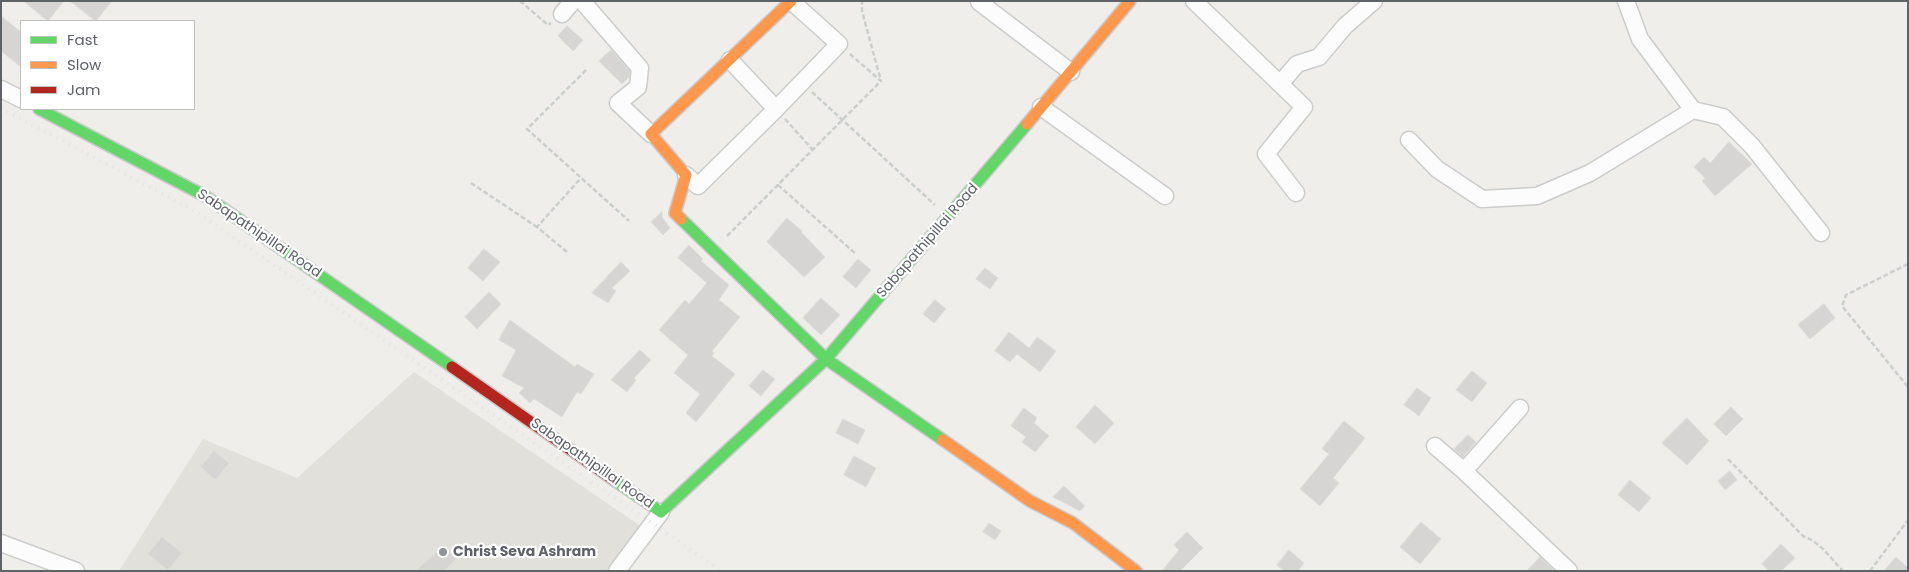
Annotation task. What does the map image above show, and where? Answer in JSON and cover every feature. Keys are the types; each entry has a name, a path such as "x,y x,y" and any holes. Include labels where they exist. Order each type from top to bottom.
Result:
{"street":[{"path":"562,14 573,1"},
{"path":"582,1 640,68 638,87 618,103 651,134 686,175 698,186 839,44 791,1 651,134"},
{"name":"Sabapathipillai Road","path":"42,110 205,196 661,512 826,359 949,217 1130,1"},
{"path":"1194,1 1304,107 1266,154 1296,193"},
{"path":"1280,84 1297,64 1319,58 1345,26 1374,1"},
{"path":"1626,1 1640,40 1693,110 1723,117 1752,146 1821,233"},
{"path":"979,2 1071,72"},
{"path":"730,60 776,109"},
{"path":"1,89 20,98"},
{"path":"1041,108 1165,196"},
{"path":"1409,140 1437,169 1482,199 1537,196 1590,174 1693,110"},
{"path":"686,175 675,213 826,359 1030,501 1073,523 1136,571"},
{"path":"1464,471 1520,408"},
{"path":"1434,446 1464,471 1569,571"},
{"path":"617,571 661,512"},
{"path":"1,543 76,571"}],"path":[{"path":"520,1 548,25 562,14"},
{"path":"862,1 862,11 881,81"},
{"path":"839,44 881,81"},
{"path":"586,70 527,129 629,221"},
{"path":"713,250 881,81"},
{"path":"802,82 949,217"},
{"path":"776,109 812,150"},
{"path":"537,227 581,178"},
{"path":"470,182 537,227 567,252"},
{"path":"778,185 856,254"},
{"path":"1908,264 1846,295 1842,306 1908,387"},
{"path":"1728,459 1803,536 1818,542 1829,558 1843,571"},
{"path":"1870,571 1908,520"}],"shaded area":[{"path":"414,372 645,529 612,571 119,571 203,439 297,478"}],"building":[{"path":"24,1 64,1 47,20"},
{"path":"70,1 112,1 97,20"},
{"path":"1,16 20,31 20,66 1,51"},
{"path":"567,26 583,40 573,51 558,36"},
{"path":"611,50 630,71 629,77 622,84 599,61"},
{"path":"1729,142 1752,164 1715,196 1702,181 1705,178 1694,167 1704,157 1710,163"},
{"path":"662,212 662,217 670,228 663,235 651,222"},
{"path":"787,218 802,231 825,257 804,277 767,242"},
{"path":"689,245 703,259 701,261 729,285 719,300 740,317 712,351 714,353 712,356 735,374 696,422 686,413 700,394 674,373 688,355 659,330 685,300 689,304 707,283 678,258"},
{"path":"484,249 500,262 483,281 468,268"},
{"path":"858,259 871,270 856,288 843,277"},
{"path":"621,262 630,271 612,288 616,291 608,303 592,293"},
{"path":"985,268 998,278 990,289 976,279"},
{"path":"489,292 501,304 477,329 465,317"},
{"path":"821,298 840,315 821,335 803,318"},
{"path":"935,300 946,309 934,323 923,314"},
{"path":"1824,304 1835,318 1810,339 1798,325"},
{"path":"510,320 575,367 577,364 594,374 581,394 577,392 562,417 534,399 530,403 519,393 524,388 502,376 516,350 499,340"},
{"path":"1009,332 1029,348 1037,337 1056,351 1040,372 1017,354 1010,362 995,351"},
{"path":"640,350 651,360 634,378 636,380 627,392 611,380"},
{"path":"763,370 775,379 761,396 749,386"},
{"path":"1472,371 1487,383 1472,402 1456,390"},
{"path":"1417,388 1431,398 1419,416 1404,405"},
{"path":"1095,405 1114,423 1095,444 1076,427"},
{"path":"1731,407 1743,419 1726,436 1714,424"},
{"path":"1024,408 1037,418 1034,423 1049,436 1035,452 1022,442 1026,437 1011,426"},
{"path":"1687,418 1709,441 1687,465 1662,443"},
{"path":"843,419 865,430 858,444 836,433"},
{"path":"1344,421 1365,438 1333,478 1339,483 1320,506 1300,489 1329,454 1322,449"},
{"path":"1468,435 1476,442 1463,457 1454,449"},
{"path":"214,451 229,463 215,480 201,467"},
{"path":"854,456 876,468 866,487 844,475"},
{"path":"1730,471 1737,480 1725,490 1718,481"},
{"path":"1630,480 1651,498 1639,512 1618,495"},
{"path":"1064,486 1085,506 1080,511 1053,497"},
{"path":"1421,522 1441,539 1420,564 1400,547"},
{"path":"989,523 1001,531 995,540 983,532"},
{"path":"1187,532 1203,548 1180,571 1162,571 1179,550 1174,545"},
{"path":"162,537 182,553 168,570 148,554"},
{"path":"1781,544 1795,558 1781,571 1769,571 1762,564"},
{"name":"Christ Seva Ashram","path":"444,546 456,559 444,571 416,571"},
{"path":"1289,550 1304,563 1298,571 1284,571 1277,565"},
{"path":"1540,557 1554,571 1527,571"},
{"path":"1896,557 1908,568 1908,571 1884,571"}],"railway":[{"path":"1,108 195,211 722,571"}],"traffic: fast":[{"path":"41,110 205,196 452,367"},
{"path":"614,480 661,512 826,359 1027,124"},
{"path":"681,219 826,359 943,440"}],"traffic: slow":[{"path":"681,219 675,213 686,175 651,134 791,1"},
{"path":"1027,124 1130,1"},
{"path":"943,440 1030,501 1073,523 1136,571"}],"traffic: jam":[{"path":"452,367 614,480"}],"place":[{"name":"Christ Seva Ashram","path":"443,552"}]}
